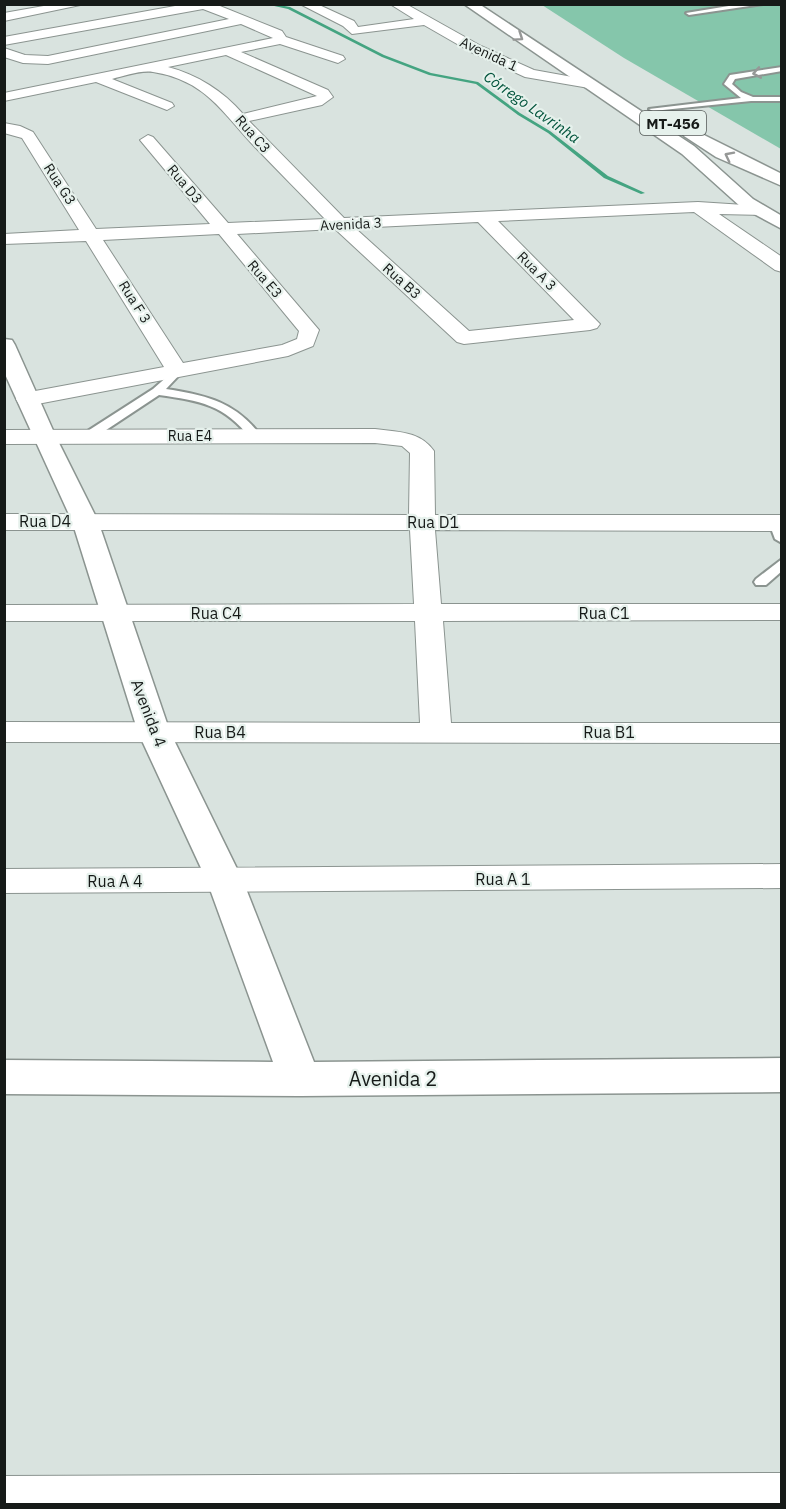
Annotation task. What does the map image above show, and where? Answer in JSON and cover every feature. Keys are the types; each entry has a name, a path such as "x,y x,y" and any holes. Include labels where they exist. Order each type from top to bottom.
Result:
{"main road":[{"name":"MT-456","path":"470,4 688,150 734,192 774,219"},
{"name":"MT-456","path":"491,4 722,153 782,183"},
{"path":"734,192 748,186 782,183"},
{"name":"Avenida 4","path":"4,345 16,381 85,521 113,613 154,732 225,881 300,1079"},
{"name":"Avenida 2","path":"4,1077 300,1079 782,1075"}],"street":[{"path":"4,17 79,4"},
{"path":"4,41 209,4"},
{"path":"306,4 344,19 350,24 349,27 356,31 426,21"},
{"name":"Avenida 1","path":"396,4 476,49 530,74 589,84"},
{"path":"205,5 277,34 281,40"},
{"path":"4,52 23,59 48,60 243,20"},
{"path":"4,97 281,40 338,59"},
{"path":"229,51 323,93 326,97 317,102 240,119"},
{"name":"Rua C3","path":"151,67 179,74 203,86 227,104 257,140 340,224"},
{"path":"98,78 167,105"},
{"name":"Rua G3","path":"4,128 15,129 28,135 92,234"},
{"name":"Rua D3","path":"148,140 223,229"},
{"path":"698,207 722,202 734,192"},
{"path":"698,207 774,219"},
{"path":"698,207 782,266"},
{"name":"Avenida 3","path":"4,239 698,207"},
{"name":"Rua A 3","path":"464,338 590,324 483,217"},
{"name":"Rua B3","path":"340,224 464,338"},
{"name":"Rua E3","path":"177,371 288,350 306,342 309,330 223,229"},
{"name":"Rua F 3","path":"92,234 177,371"},
{"path":"16,381 177,371"},
{"name":"Rua E4","path":"4,437 375,436 409,440 422,451 422,522 436,731"},
{"name":"Rua D1","path":"85,521 422,522 780,528"},
{"name":"Rua D4","path":"4,522 85,521"},
{"name":"Rua C1","path":"427,613 782,612"},
{"name":"Rua C4","path":"4,613 427,613"},
{"name":"Rua B4","path":"4,732 436,731"},
{"name":"Rua B1","path":"436,731 782,733"},
{"name":"Rua A 1","path":"225,881 782,876"},
{"name":"Rua A 4","path":"4,881 225,881"},
{"path":"4,1501 782,1498"}],"lane":[{"path":"689,13 760,4"},
{"path":"749,99 735,92 728,84 734,77 782,69"},
{"path":"648,106 735,92"},
{"path":"648,106 782,99"},
{"path":"87,437 157,391 177,371"},
{"path":"157,391 199,398 229,407 242,417 255,436"},
{"path":"761,582 782,563"}],"green space":[{"path":"542,5 781,5 781,149 624,58"}],"waterway":[{"name":"Córrego Lavrinha","path":"266,4 289,8 383,56 430,74 477,83 519,114 549,132 606,177 643,193"}]}
